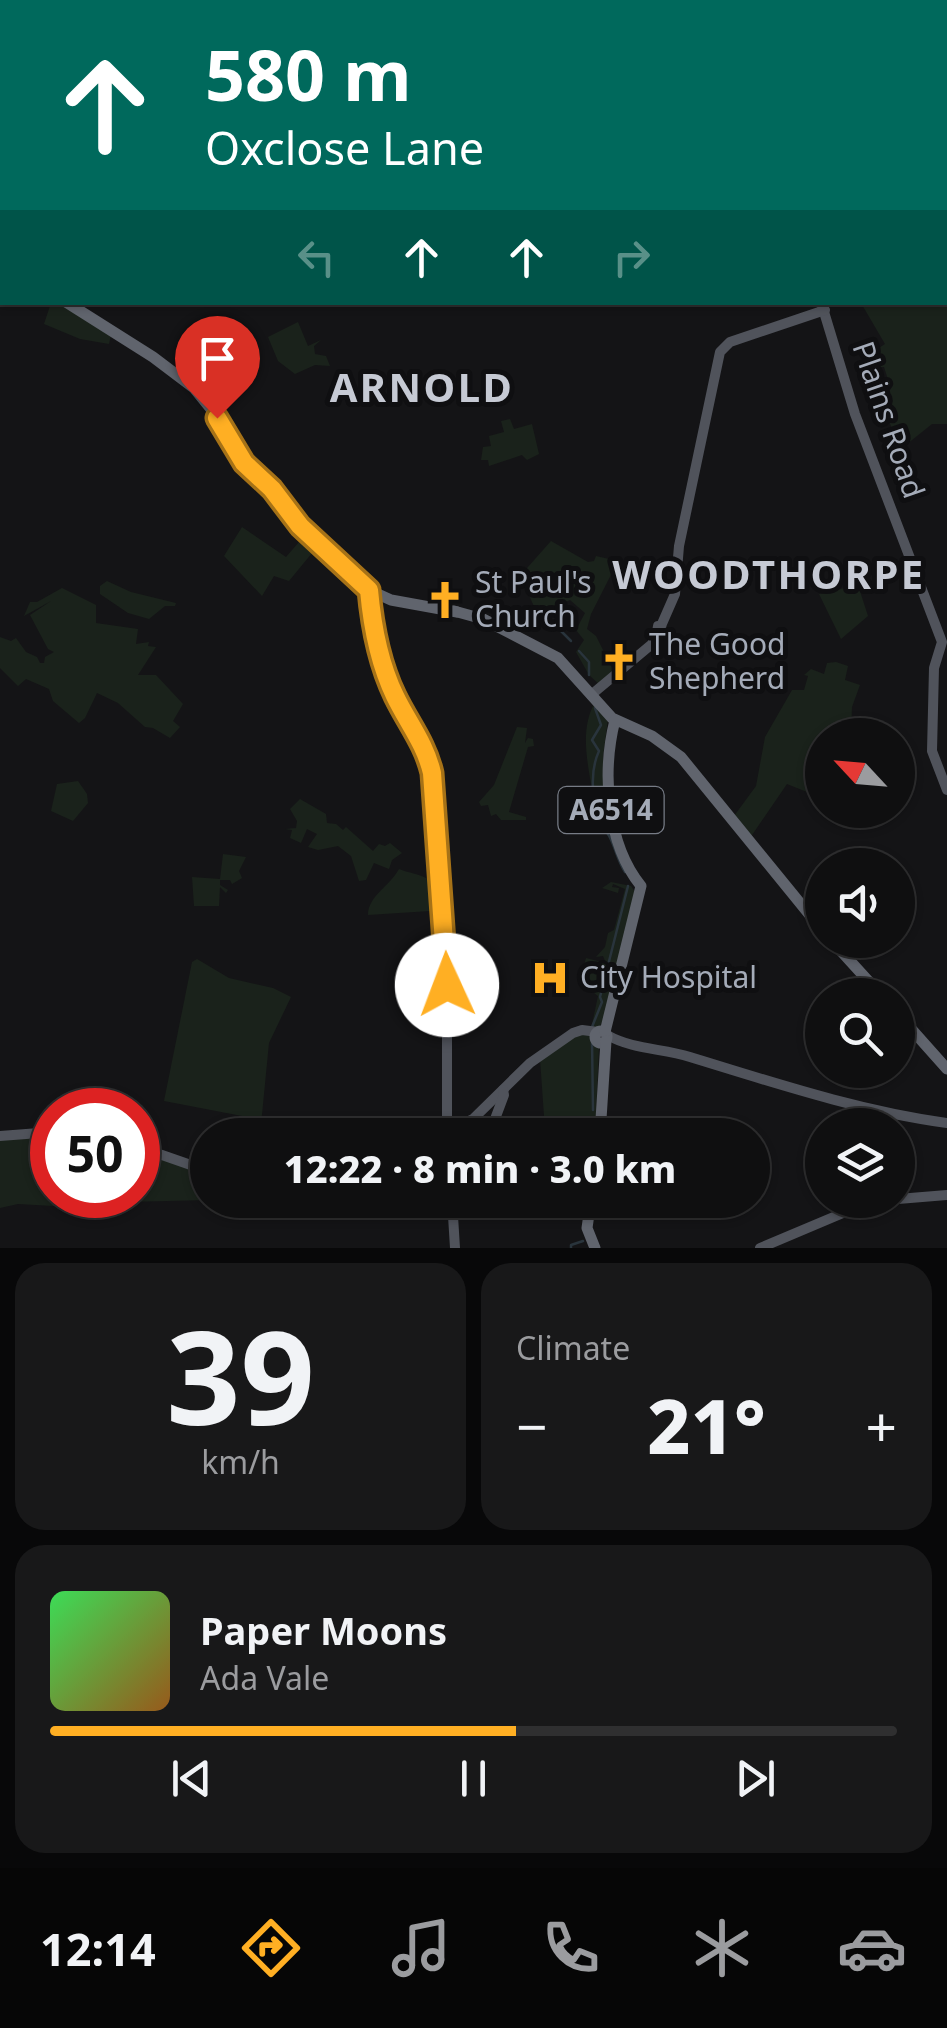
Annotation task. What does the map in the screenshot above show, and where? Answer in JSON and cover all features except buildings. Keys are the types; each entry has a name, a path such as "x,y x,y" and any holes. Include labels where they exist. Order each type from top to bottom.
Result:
{"highway":[{"path":"71,305 194,388 244,463 272,489 314,541 376,594 487,622 554,657 595,694 614,721 652,736 680,756 805,909"},
{"name":"A6514","path":"599,1118 602,1036 628,938 637,885 616,838 608,789 607,762 614,721"},
{"path":"848,958 866,978"},
{"path":"915,1033 947,1069"},
{"path":"588,1218 594,1248"}],"main road":[{"name":"Plains Road","path":"822,308 855,414 883,479 922,600 942,644 934,668 932,751 947,790"},
{"path":"595,694 652,644 676,594 679,546 718,354 730,342 822,308"},
{"path":"376,594 371,613 387,673 419,732 437,786 438,861 447,956 446,1118"},
{"path":"376,594 372,609 400,701"},
{"path":"474,1118 502,1089 574,1032 684,1055 885,1114 947,1124"},
{"path":"495,1118 504,1095 502,1089"},
{"path":"0,1136 30,1134"},
{"path":"160,1155 190,1165"},
{"path":"915,1198 947,1195"},
{"path":"453,1218 455,1248"},
{"path":"760,1248 831,1218"}],"shaded area":[{"path":"50,305 62,305 111,335 109,344 80,339 44,324"},
{"path":"862,305 947,305 947,424 932,424 907,444 899,428 892,429 881,398 891,389 884,367 866,368 863,358 885,344"},
{"path":"298,322 308,346 321,340 314,346 315,354 326,356 330,366 315,365 295,374 278,361 268,337"},
{"path":"510,419 514,429 532,424 539,454 527,460 522,455 489,466 488,460 481,460 483,447 491,446 489,436 504,432 501,421"},
{"path":"242,527 286,557 305,535 317,547 289,581 274,576 262,596 224,556"},
{"path":"551,541 588,562 596,556 618,561 587,629 596,636 615,674 600,685 589,675 576,652 584,640 576,630 585,613 570,600 538,615 520,576"},
{"path":"107,581 131,592 176,603 175,606 165,606 149,619 128,613 100,594 100,586"},
{"path":"858,585 868,616 841,639 819,594"},
{"path":"62,588 96,605 96,623 138,629 136,644 149,642 148,646 156,647 138,675 156,675 183,704 173,721 180,727 170,738 145,727 118,703 97,693 79,723 53,701 49,689 26,679 18,686 0,668 0,637 11,641 16,638 40,663 54,652 48,649 30,615 51,601 24,616 30,602"},
{"path":"827,663 848,666 845,680 860,685 852,718 805,718 805,791 787,784 750,838 734,816 756,786 765,737 792,690 804,690 808,676 804,675 811,669 824,674"},
{"path":"595,702 608,719 603,757 605,794 593,795 586,736"},
{"path":"517,727 527,728 525,743 528,738 533,739 534,746 528,747 509,812 526,820 501,820 496,814 491,816 488,805 481,806 479,802 494,785"},
{"path":"78,781 88,803 73,821 51,811 57,784"},
{"path":"300,799 326,814 327,823 343,830 346,827 373,851 379,844 390,843 402,853 392,860 389,869 374,863 366,880 359,881 351,856 338,846 318,850 308,847 317,834 307,829 301,843 290,838 292,830 285,829 296,828 297,821 290,809"},
{"path":"223,854 246,857 239,871 242,878 232,884 230,880 220,880 220,885 228,890 226,893 220,887 219,906 194,906 192,877 220,879"},
{"path":"399,869 428,879 430,911 368,915 375,897"},
{"path":"611,882 631,886 635,892 604,1018 599,1028 591,1029 598,996 589,989 591,983 580,979 586,958 606,963 603,956 596,957 605,947 608,933 614,930 625,889 613,884 612,887 619,888 618,893 602,888"},
{"path":"197,959 229,978 273,988 291,997 269,1043 262,1118 242,1118 164,1101 192,962"},
{"path":"587,1033 599,1047 596,1117 504,1118 544,1116 540,1059 576,1034"},
{"path":"30,1136 30,1205 0,1208 0,1138"},
{"path":"160,1158 190,1168 190,1200 160,1201"}],"waterway":[{"path":"558,628 571,641"},
{"path":"579,651 589,662 589,675"},
{"path":"595,708 601,725 592,740 599,751 593,778 595,807 599,826 608,834 625,872"},
{"path":"592,1027 602,1002 600,997 628,886"},
{"path":"592,1040 593,1110"},
{"path":"571,1248 583,1241"}],"place":[{"name":"St Paul's Church","path":"445,600"},
{"name":"The Good Shepherd","path":"619,662"},
{"name":"City Hospital","path":"550,978"}],"district":[{"name":"ARNOLD","path":"422,388"},
{"name":"WOODTHORPE","path":"769,575"}],"route":[{"path":"217,418 244,463 272,489 314,541 369,590 369,609 390,684 423,744 432,773 447,985"}]}
